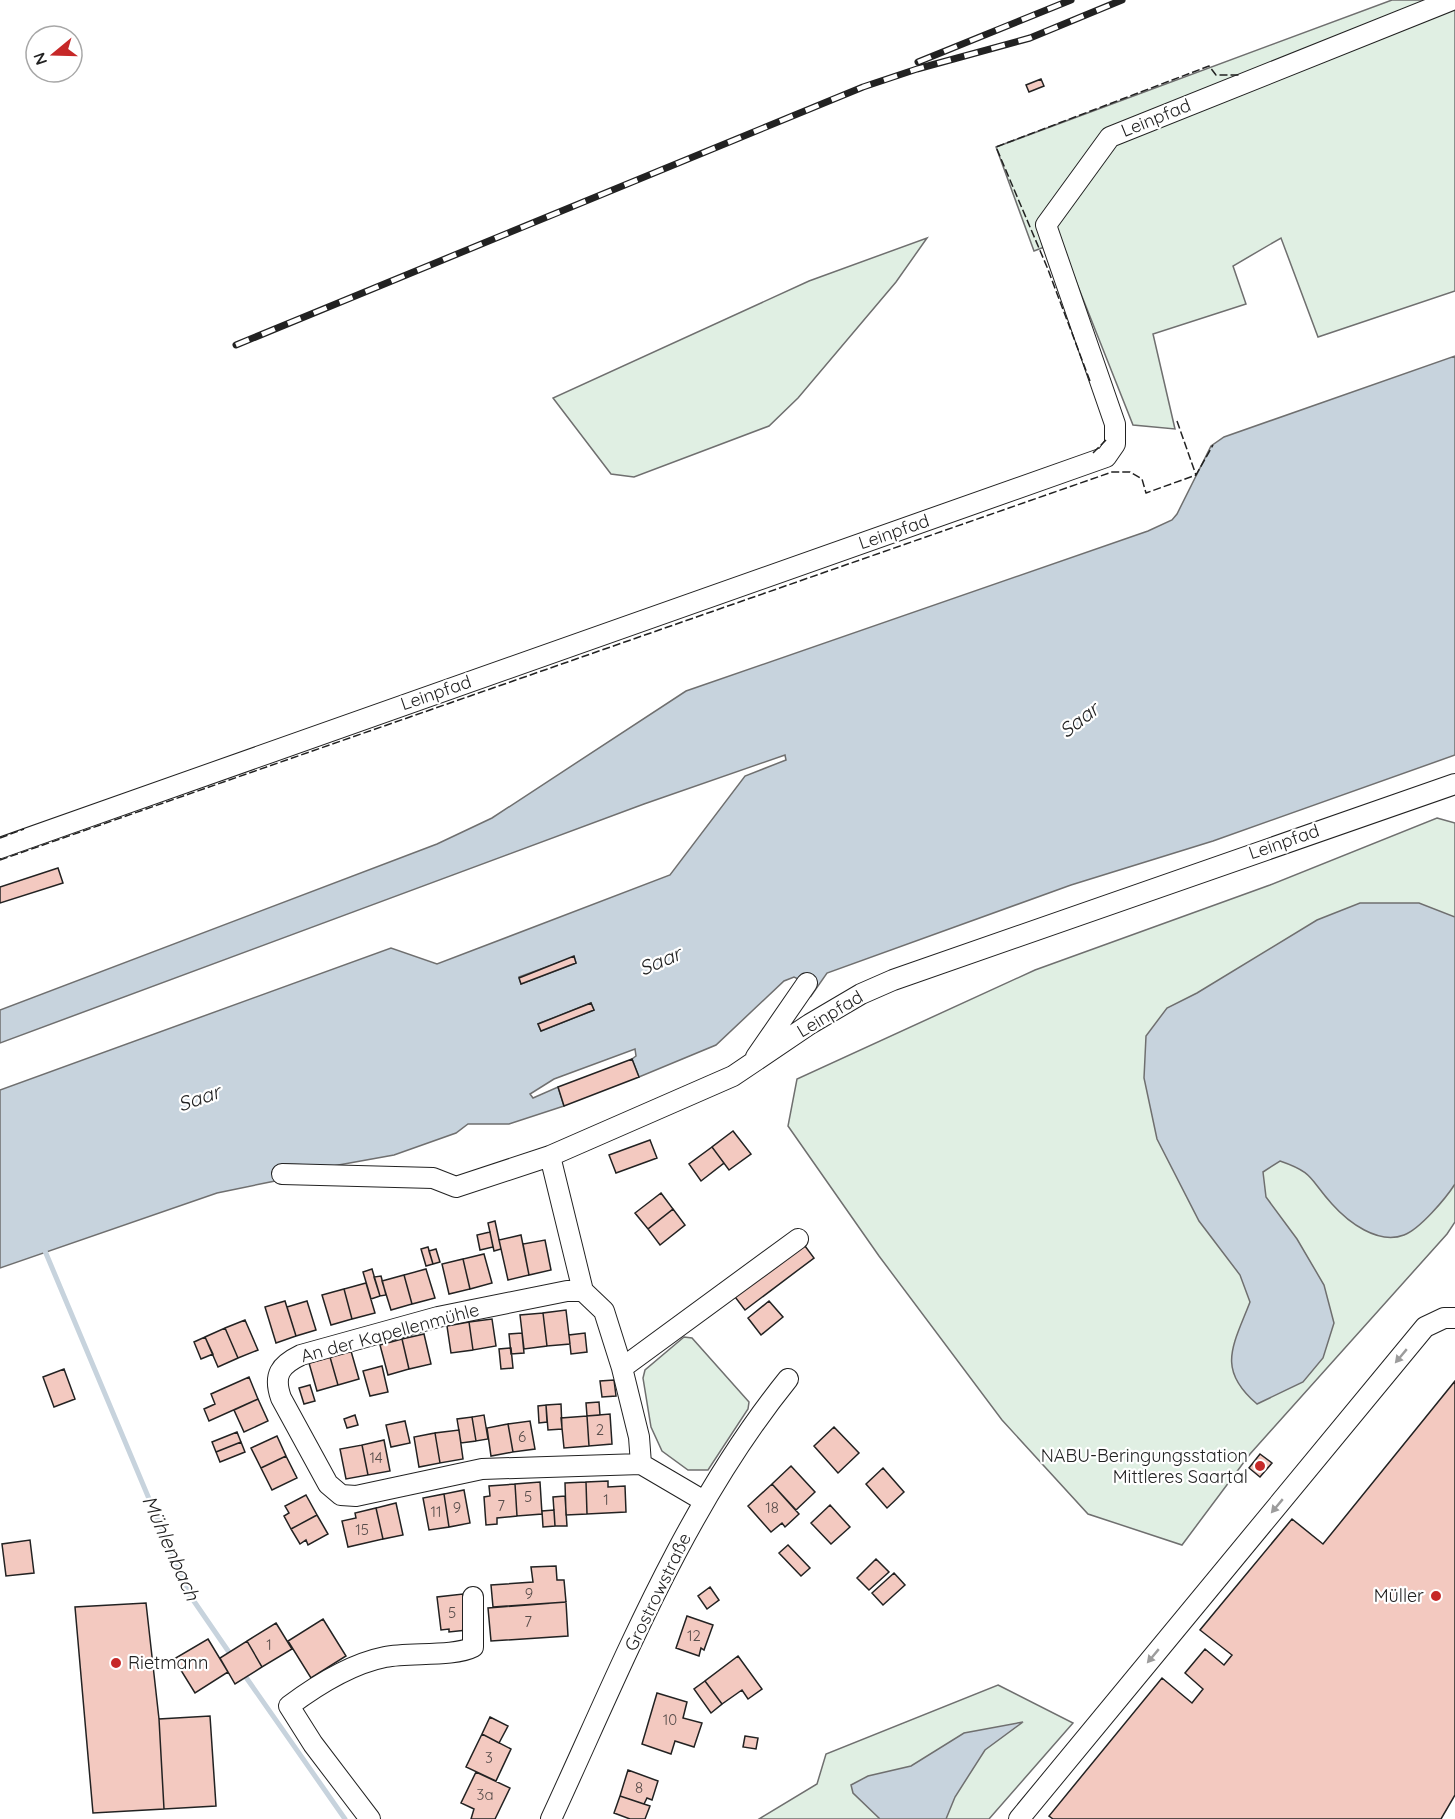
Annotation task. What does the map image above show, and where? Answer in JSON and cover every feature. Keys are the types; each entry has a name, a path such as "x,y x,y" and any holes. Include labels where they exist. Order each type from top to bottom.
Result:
{"street":[{"name":"Leinpfad","path":"0,848 1106,457 1115,444 1115,424 1046,225 1110,137 1452,0"},
{"name":"Leinpfad","path":"282,1174 433,1178 456,1187 550,1156 748,1068 810,1024 861,994 893,980 1455,784"},
{"path":"748,1068 807,982"},
{"path":"550,1156 583,1291 604,1311 622,1368 639,1437 640,1464 704,1502"},
{"path":"622,1368 798,1239"},
{"name":"An der Kapellenmühle","path":"583,1291 567,1291 438,1317 301,1355 286,1362 278,1370 276,1385 328,1484 341,1495 356,1496 482,1469 640,1464"},
{"path":"1019,1819 1425,1327 1450,1318"},
{"name":"Grostrowstraße","path":"551,1819 664,1574 704,1502 759,1414 788,1379"},
{"path":"370,1819 313,1744 289,1706 327,1680 369,1661 473,1647 473,1597"}],"green space":[{"path":"1392,0 1455,0 1455,291 1318,337 1281,238 1233,266 1246,304 1153,334 1175,429 1133,425 1060,241 1034,251 996,147"},
{"path":"927,238 896,282 798,398 769,426 634,477 611,474 553,398 809,281"},
{"path":"1437,818 1455,823 1455,1222 1447,1234 1250,1454 1182,1545 1088,1514 1002,1420 879,1256 788,1126 797,1079 1035,970 1270,885"},
{"path":"684,1337 692,1338 749,1402 748,1409 708,1470 688,1470 662,1451 651,1427 643,1378 645,1370"},
{"path":"998,1685 1073,1723 989,1819 759,1819 817,1784 826,1754"}],"water":[{"name":"Saar","path":"1455,356 1455,755 1213,841 1071,885 827,973 811,996 807,983 794,977 784,981 716,1045 639,1077 632,1059 636,1056 635,1049 554,1079 530,1094 533,1098 558,1087 564,1106 509,1124 468,1124 456,1133 394,1155 333,1166 285,1164 282,1174 275,1181 217,1193 0,1268 0,1090 391,948 437,964 670,875 745,776 786,760 785,755 644,804 0,1043 0,1010 437,844 492,818 686,691 1148,531 1172,520 1211,446 1224,437","holes":["574,957 576,963 521,984 519,977","591,1003 594,1010 541,1031 538,1024"]},
{"path":"1360,903 1419,903 1455,917 1455,1184 1425,1220 1410,1232 1394,1237 1384,1237 1364,1230 1346,1218 1300,1169 1280,1161 1263,1172 1266,1197 1297,1239 1324,1285 1334,1323 1323,1358 1303,1382 1257,1404 1244,1391 1232,1368 1234,1344 1250,1302 1240,1275 1199,1221 1157,1139 1144,1078 1146,1036 1167,1008 1197,993 1317,920"},
{"path":"1023,1722 985,1750 955,1797 946,1819 880,1819 853,1793 851,1785 868,1776 911,1766 964,1733"}],"building":[{"path":"1041,79 1044,86 1029,92 1026,85"},
{"path":"58,868 63,883 0,903 0,887"},
{"path":"574,956 576,963 521,984 519,978"},
{"path":"591,1003 594,1010 541,1031 538,1024"},
{"path":"632,1059 639,1077 564,1106 558,1087"},
{"path":"733,1131 751,1154 729,1170 712,1147"},
{"path":"650,1140 657,1158 616,1173 609,1155"},
{"path":"712,1147 724,1163 701,1181 689,1164"},
{"path":"661,1193 673,1209 648,1229 635,1213"},
{"path":"673,1209 685,1225 660,1245 648,1229"},
{"path":"495,1221 501,1249 494,1251 488,1223"},
{"path":"490,1232 493,1247 480,1250 477,1235"},
{"path":"521,1235 529,1275 508,1280 499,1240"},
{"path":"545,1240 551,1270 529,1275 523,1244"},
{"path":"802,1242 814,1258 745,1310 732,1293"},
{"path":"428,1247 433,1264 426,1266 421,1249"},
{"path":"436,1249 440,1262 433,1264 429,1251"},
{"path":"484,1254 492,1283 470,1289 463,1259"},
{"path":"463,1259 470,1289 449,1294 442,1264"},
{"path":"372,1269 380,1296 371,1299 363,1272"},
{"path":"426,1269 435,1298 412,1304 404,1275"},
{"path":"404,1275 412,1304 391,1310 382,1281"},
{"path":"381,1276 386,1295 380,1296 374,1277"},
{"path":"366,1283 375,1313 352,1319 344,1289"},
{"path":"344,1289 352,1319 331,1325 322,1295"},
{"path":"285,1301 296,1336 276,1343 265,1307"},
{"path":"307,1301 316,1330 296,1336 287,1307"},
{"path":"769,1301 783,1317 761,1335 748,1318"},
{"path":"566,1310 570,1344 547,1346 543,1313"},
{"path":"543,1313 547,1346 524,1349 520,1315"},
{"path":"492,1319 496,1346 473,1350 469,1322"},
{"path":"245,1320 258,1350 238,1358 225,1328"},
{"path":"469,1322 473,1350 451,1353 447,1326"},
{"path":"225,1328 238,1358 218,1367 205,1337"},
{"path":"522,1333 524,1353 511,1354 509,1334"},
{"path":"585,1333 587,1352 571,1354 569,1335"},
{"path":"424,1334 431,1364 409,1369 402,1339"},
{"path":"205,1337 213,1354 201,1359 194,1342"},
{"path":"402,1339 409,1369 388,1375 380,1345"},
{"path":"511,1348 513,1368 501,1369 499,1349"},
{"path":"351,1351 359,1379 338,1385 330,1357"},
{"path":"330,1357 338,1385 317,1391 309,1363"},
{"path":"382,1366 388,1392 370,1396 363,1371"},
{"path":"64,1369 75,1399 54,1407 43,1377"},
{"path":"249,1377 258,1399 209,1421 204,1409 215,1404 211,1394"},
{"path":"614,1380 616,1396 602,1397 600,1381"},
{"path":"1455,1381 1455,1795 1441,1819 1053,1819 1049,1816 1162,1678 1192,1703 1203,1689 1185,1673 1205,1649 1224,1665 1232,1655 1200,1630 1292,1519 1323,1544"},
{"path":"310,1385 315,1401 304,1404 299,1388"},
{"path":"258,1399 268,1421 244,1432 234,1410"},
{"path":"599,1402 600,1415 587,1416 586,1403"},
{"path":"561,1404 562,1429 548,1430 546,1405"},
{"path":"546,1405 547,1422 539,1423 538,1406"},
{"path":"610,1414 612,1444 589,1446 587,1416"},
{"path":"355,1415 358,1425 347,1428 344,1419"},
{"path":"484,1415 488,1439 476,1441 472,1417"},
{"path":"587,1416 589,1446 564,1448 561,1418"},
{"path":"472,1417 476,1441 461,1443 457,1419"},
{"path":"405,1421 410,1443 391,1447 386,1425"},
{"path":"530,1421 535,1449 513,1452 508,1424"},
{"path":"508,1424 513,1452 491,1456 487,1428"},
{"path":"834,1427 859,1453 838,1473 814,1446"},
{"path":"459,1430 463,1459 440,1463 435,1433"},
{"path":"237,1432 241,1442 216,1452 212,1442"},
{"path":"435,1433 440,1463 419,1467 414,1437"},
{"path":"277,1436 286,1456 261,1468 251,1448"},
{"path":"384,1440 390,1471 368,1475 362,1445"},
{"path":"241,1442 245,1452 220,1462 216,1452"},
{"path":"362,1445 368,1475 346,1479 340,1449"},
{"name":"NABU-Beringungsstation Mittleres Saartal","path":"1260,1454 1272,1463 1260,1477 1249,1468"},
{"path":"286,1456 297,1478 272,1490 261,1468"},
{"path":"791,1466 815,1492 796,1510 772,1484"},
{"path":"883,1468 904,1492 887,1508 866,1484"},
{"path":"608,1481 608,1487 625,1486 626,1512 587,1514 586,1482"},
{"path":"540,1482 542,1514 517,1516 515,1484"},
{"path":"586,1482 587,1514 566,1515 565,1483"},
{"path":"515,1484 517,1516 497,1518 497,1524 486,1525 484,1497 490,1496 489,1486"},
{"path":"772,1484 799,1514 785,1527 782,1523 771,1532 748,1506"},
{"path":"464,1490 470,1523 449,1527 444,1494"},
{"path":"444,1494 449,1527 429,1530 423,1498"},
{"path":"306,1495 317,1515 291,1529 284,1516 289,1513 285,1506"},
{"path":"565,1496 567,1526 555,1526 553,1497"},
{"path":"396,1503 403,1535 383,1539 376,1508"},
{"path":"830,1505 850,1527 831,1544 811,1523"},
{"path":"376,1508 383,1539 348,1547 342,1521 356,1518 355,1513"},
{"path":"554,1510 555,1526 543,1527 542,1511"},
{"path":"317,1515 328,1534 308,1545 306,1540 300,1544 291,1529"},
{"path":"30,1540 34,1573 6,1576 2,1544"},
{"path":"788,1545 810,1568 801,1576 779,1553"},
{"path":"876,1559 889,1572 869,1590 857,1578"},
{"path":"556,1566 557,1580 564,1580 566,1602 493,1607 491,1585 533,1582 531,1567"},
{"path":"894,1573 905,1585 883,1605 872,1593"},
{"path":"710,1587 719,1600 707,1609 698,1596"},
{"path":"463,1594 467,1630 449,1632 449,1629 441,1630 437,1597"},
{"path":"566,1602 568,1636 491,1641 488,1608"},
{"name":"Rietmann","path":"146,1603 159,1719 164,1809 93,1813 75,1607"},
{"path":"687,1616 713,1625 704,1650 701,1648 699,1656 676,1648"},
{"path":"323,1619 346,1656 311,1678 288,1641"},
{"path":"276,1623 292,1649 262,1667 247,1641"},
{"path":"208,1639 228,1672 195,1693 174,1659"},
{"path":"247,1641 262,1667 235,1684 220,1658"},
{"path":"738,1656 762,1689 748,1699 742,1690 722,1704 705,1681"},
{"path":"705,1681 722,1704 711,1713 694,1689"},
{"path":"657,1693 687,1702 683,1718 702,1723 694,1747 675,1741 671,1754 642,1744"},
{"path":"210,1716 216,1806 164,1809 159,1719"},
{"path":"490,1717 508,1726 499,1743 482,1734"},
{"path":"482,1734 511,1749 496,1781 466,1767"},
{"path":"745,1736 758,1738 756,1749 743,1747"},
{"path":"628,1770 658,1781 652,1800 647,1798 644,1804 620,1796"},
{"path":"476,1772 510,1788 495,1819 471,1819 474,1809 461,1803"},
{"path":"620,1796 650,1806 645,1819 630,1819 614,1813"}],"waterway":[{"name":"Mühlenbach","path":"45,1251 189,1594 233,1658"},
{"name":"Mühlenbach","path":"243,1673 345,1819"}],"railway":[{"path":"918,62 1071,0"},
{"path":"236,345 863,87 917,69 1030,38 1122,0"}],"fence":[{"path":"1090,381 1047,267 996,147 1209,66 1216,75 1240,75"},
{"path":"1177,421 1196,475"},
{"path":"1093,453 1106,440"},
{"path":"0,860 1112,472 1130,472 1142,479 1146,493 1196,475 1213,445"},
{"path":"0,838 24,829"}],"place":[{"name":"NABU-Beringungsstation Mittleres Saartal","path":"1260,1466"},
{"name":"Müller","path":"1436,1596"},
{"name":"Rietmann","path":"116,1663"}]}
